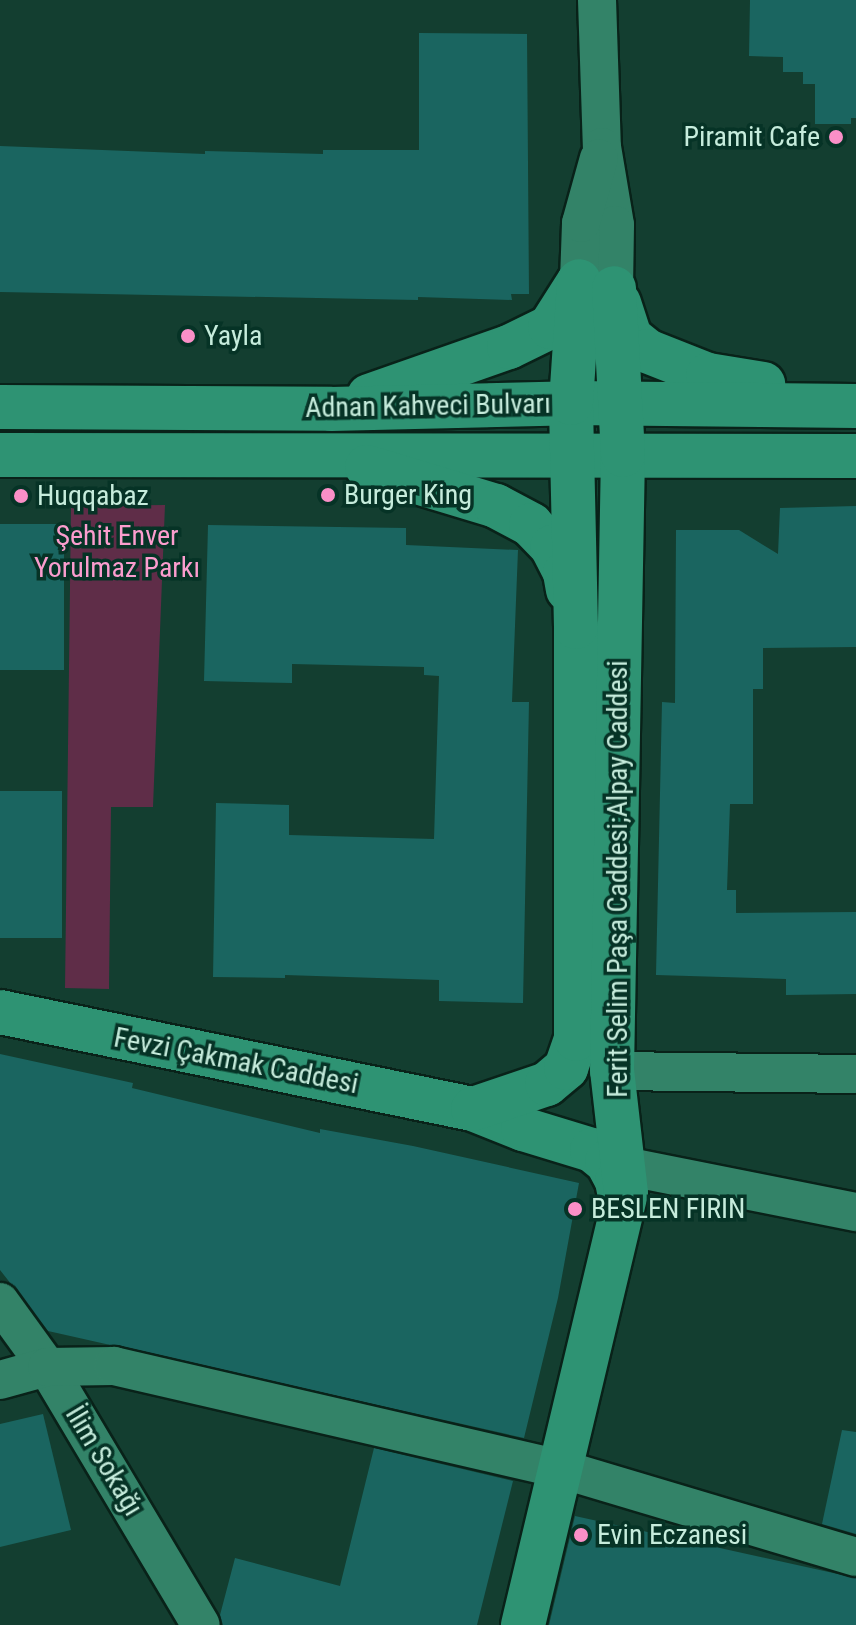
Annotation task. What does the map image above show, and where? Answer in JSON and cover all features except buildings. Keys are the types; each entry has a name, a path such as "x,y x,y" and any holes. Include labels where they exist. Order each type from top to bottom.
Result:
{"main road":[{"path":"597,284 630,337 647,351 708,375 856,400"},
{"path":"473,1109 547,1084 566,1068 573,1053 576,627 571,403 597,284"},
{"path":"331,409 509,347 550,327 597,284"},
{"name":"Ferit Selim Paşa Caddesi;Alpay Caddesi","path":"523,1625 624,1187 612,1071 623,405 597,284"},
{"name":"Adnan Kahveci Bulvarı","path":"0,407 331,409 571,403 856,406"},
{"path":"323,454 496,506 531,525 552,547 565,573 576,627"},
{"name":"Adnan Kahveci Bulvarı","path":"0,455 856,456"},
{"name":"Fevzi Çakmak Caddesi","path":"0,1012 473,1109 523,1129 592,1150 607,1162 617,1181 624,1187"}],"street":[{"path":"597,0 602,147 581,223 597,284"},
{"path":"612,1071 856,1074"},
{"path":"624,1187 856,1212"},
{"name":"İlim Sokağı","path":"0,1302 47,1367 201,1625"},
{"path":"0,1380 47,1367 114,1366 561,1469 856,1557"}],"green space":[{"name":"Şehit Enver Yorulmaz Parkı","path":"165,505 153,807 111,807 109,989 65,988 71,506"}],"place":[{"name":"Piramit Cafe","path":"836,137"},
{"name":"Yayla","path":"188,336"},
{"name":"Burger King","path":"328,495"},
{"name":"Huqqabaz","path":"21,496"},
{"name":"BESLEN FIRIN","path":"575,1209"},
{"name":"Evin Eczanesi","path":"581,1535"}]}
